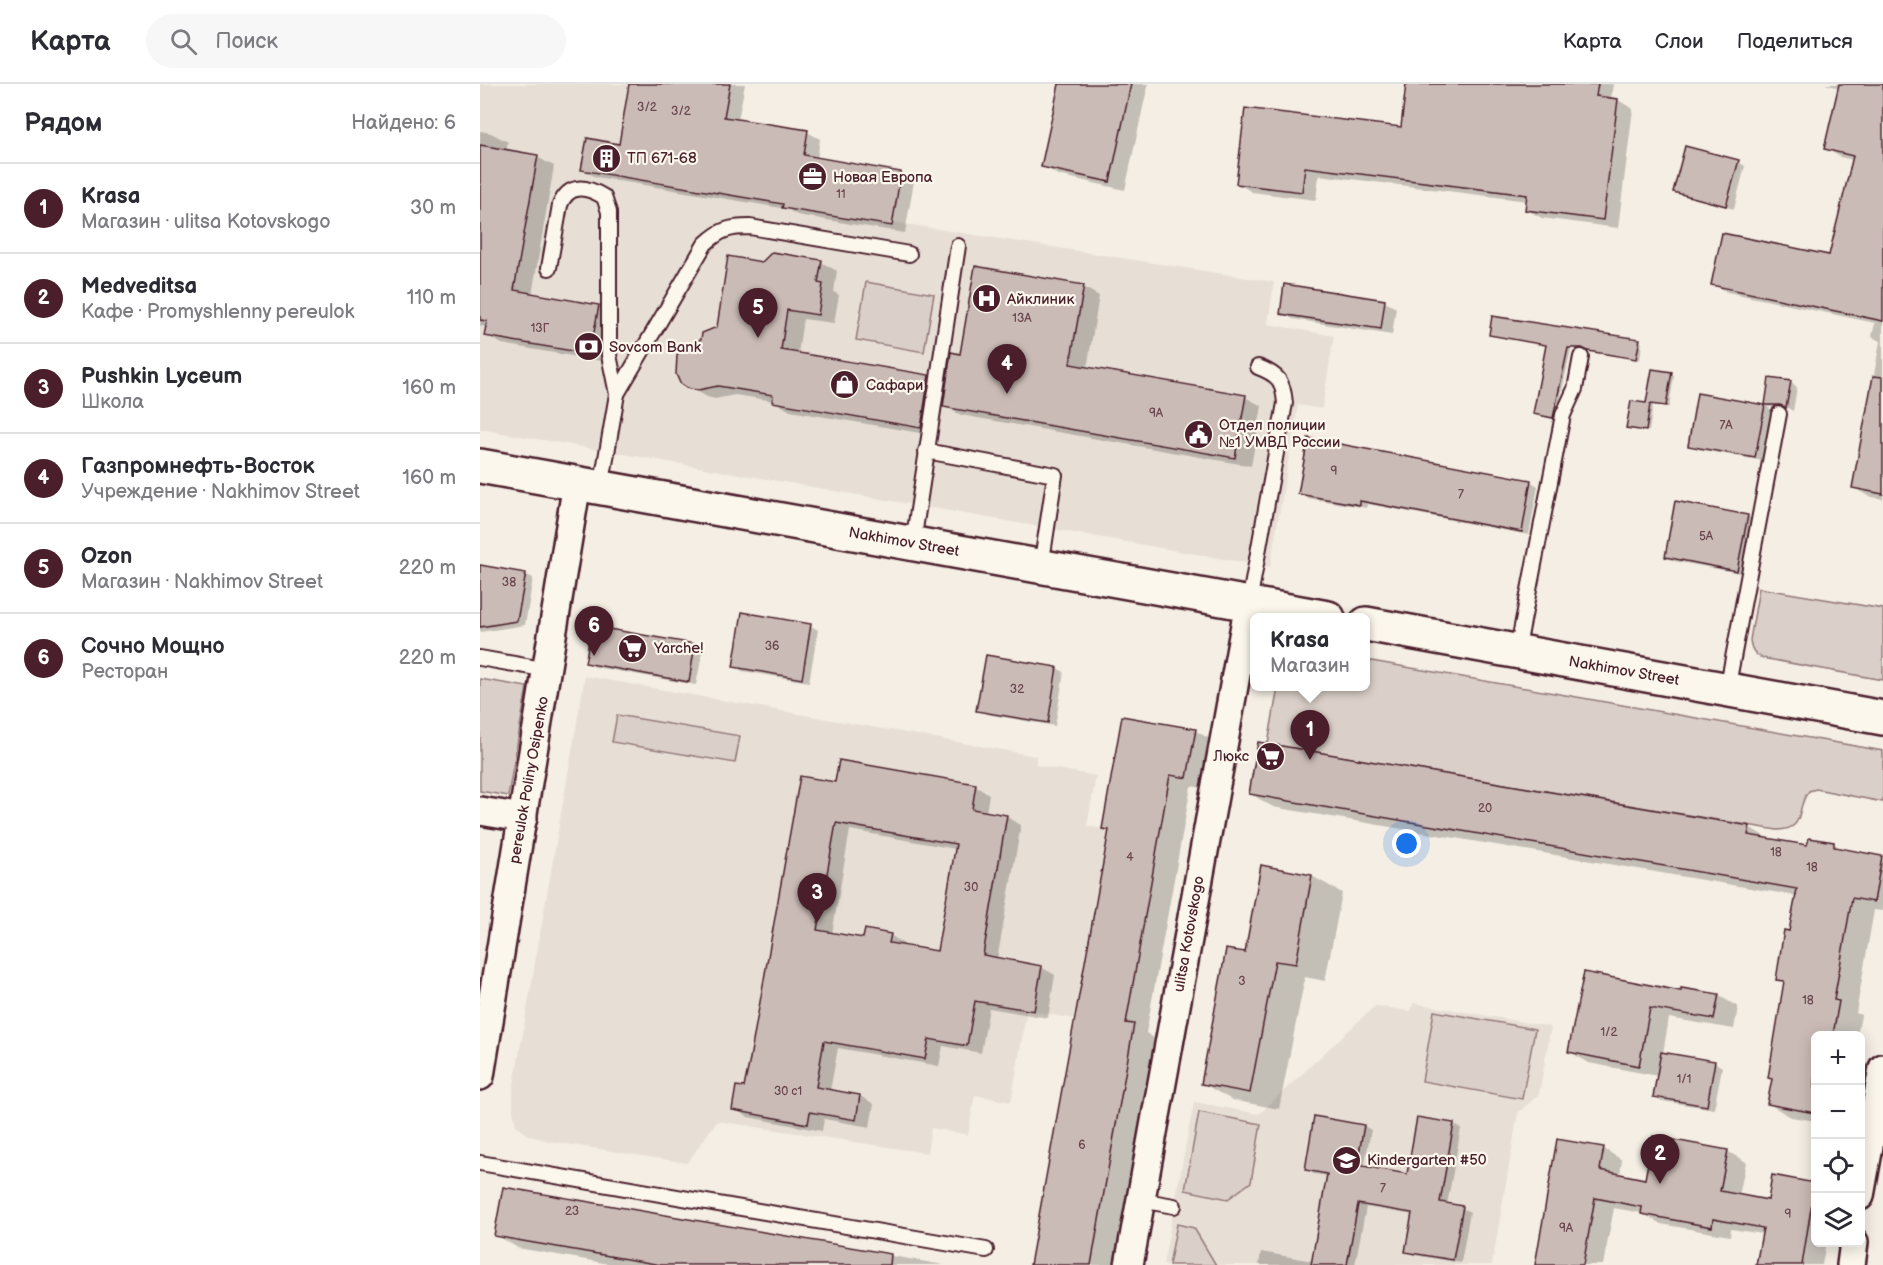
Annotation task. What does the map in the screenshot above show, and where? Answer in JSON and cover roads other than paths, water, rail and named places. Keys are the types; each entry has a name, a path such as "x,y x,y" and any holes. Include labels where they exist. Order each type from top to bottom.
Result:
{"main road":[{"name":"Nakhimov Street","path":"480,466 1302,613"},
{"name":"Nakhimov Street","path":"1370,625 1883,718"}],"street":[{"name":"pereulok Poliny Osipenko","path":"480,1076 548,670 589,486"},
{"name":"ulitsa Kotovskogo","path":"1129,1265 1249,603"},
{"path":"480,811 523,818"},
{"path":"1861,1193 1883,1068"},
{"path":"1851,1265 1853,1247"}],"lane":[{"path":"549,268 563,196 569,189 577,188 597,192 604,196 609,212 609,356 617,394"},
{"path":"589,486 617,394 705,244 716,233 733,227 750,227 909,254"},
{"path":"913,543 958,246"},
{"path":"1517,652 1563,415 1575,389 1581,357"},
{"path":"1249,603 1285,403 1283,385 1273,373 1258,367"},
{"path":"1727,690 1779,414"},
{"path":"927,451 1055,475 1041,567"},
{"path":"480,658 548,670"},
{"path":"480,1163 986,1250"},
{"path":"1140,1200 1174,1206"}],"place":[{"name":"ТП 671-68","path":"606,158"},
{"name":"Новая Европа","path":"812,177"},
{"name":"Айклиник","path":"986,299"},
{"name":"Ozon","path":"758,338"},
{"name":"Sovcom Bank","path":"588,347"},
{"name":"Сафари","path":"845,385"},
{"name":"Газпромнефть-Восток","path":"1007,394"},
{"name":"Отдел полиции №1 УМВД России","path":"1198,434"},
{"name":"Yarche!","path":"633,648"},
{"name":"Сочно Мощно","path":"594,656"},
{"name":"Люкс","path":"1270,756"},
{"name":"Krasa","path":"1310,760"},
{"name":"Pushkin Lyceum","path":"817,923"},
{"name":"Kindergarten #50","path":"1346,1160"},
{"name":"Medveditsa","path":"1660,1184"}]}
